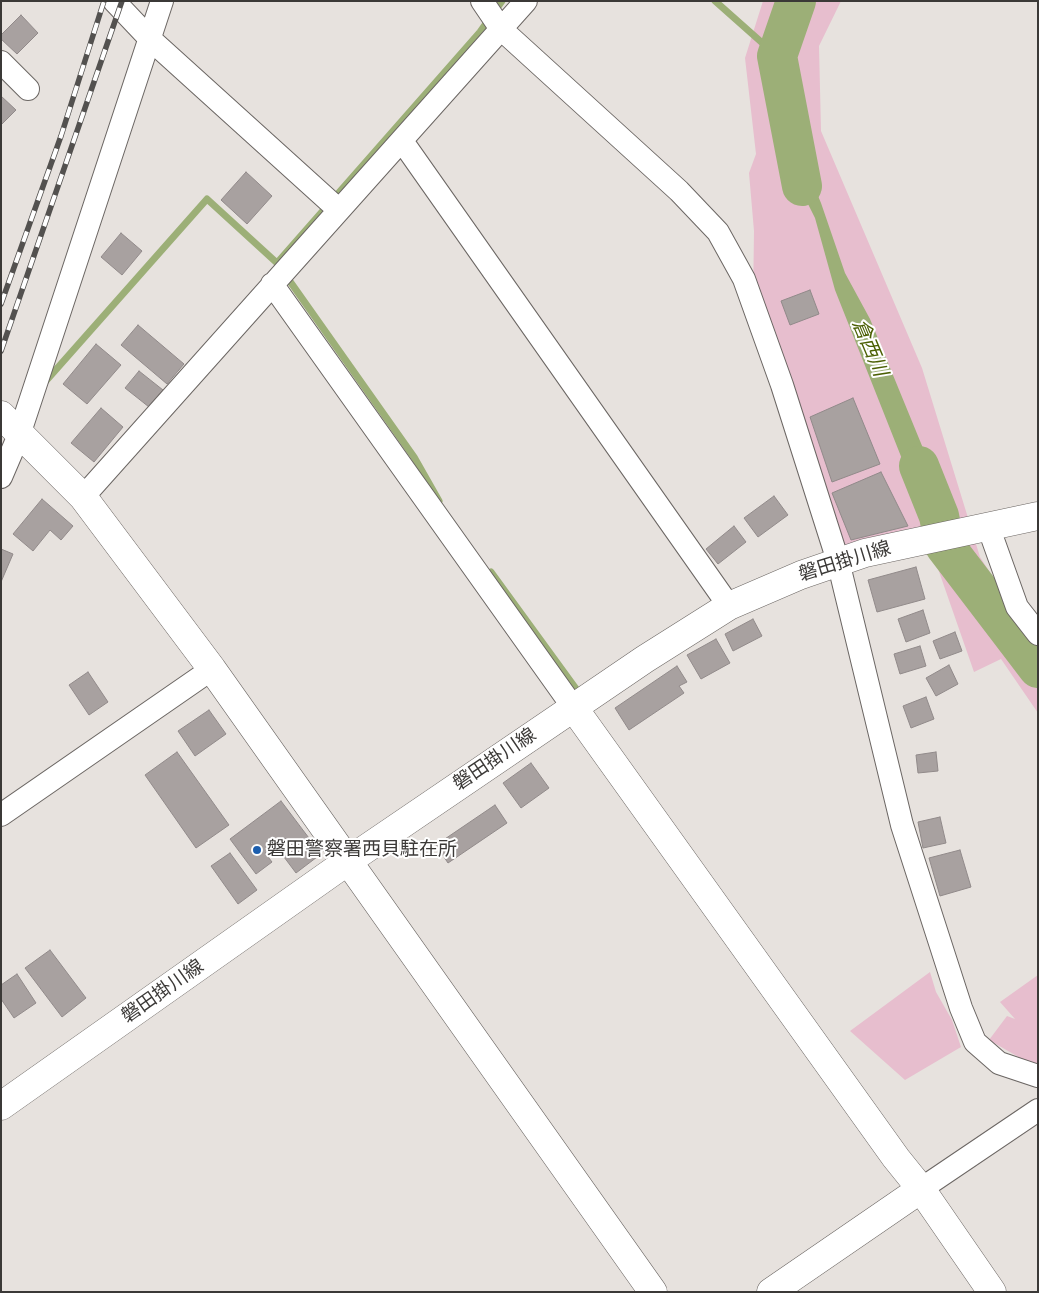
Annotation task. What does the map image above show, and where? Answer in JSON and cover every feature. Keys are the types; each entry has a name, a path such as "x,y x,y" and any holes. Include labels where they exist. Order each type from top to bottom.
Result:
{"street":[{"path":"114,1 150,39 339,210"},
{"path":"1,477 10,425 150,39 162,1"},
{"path":"482,1 501,29 679,191 718,232 747,287 782,384 838,562 902,825 961,1008 975,1042 998,1062 1038,1076"},
{"path":"83,497 526,1"},
{"path":"1,62 28,89"},
{"path":"402,141 729,606"},
{"path":"272,284 896,1158 921,1189 992,1292"},
{"path":"10,425 83,497 212,670 653,1292"},
{"name":"磐田掛川線","path":"1,1106 348,861 573,707 729,606 801,575 865,553 1038,516"},
{"path":"988,526 1017,607 1038,634"},
{"path":"1,815 212,670"},
{"path":"771,1292 1038,1110"}],"shaded area":[{"path":"763,1 841,1 819,46 821,131 922,368 980,557 1038,646 1038,713 1001,659 974,672 928,540 838,561 753,303 754,231 749,173 756,154 745,58"},
{"path":"930,972 936,992 952,1020 961,1047 905,1080 850,1031"},
{"path":"1038,975 1038,1064 1022,1059 989,1040 1007,1016 1015,1019 1000,1002"}],"water":[{"path":"791,132 821,203 845,273 870,319 950,514 927,522 835,290 815,218 786,160"}],"building":[{"path":"21,15 38,33 17,54 1,39 1,35"},
{"path":"1,96 16,110 1,125"},
{"path":"246,172 272,196 247,224 221,200"},
{"path":"121,233 142,251 122,275 101,257"},
{"path":"810,290 819,314 790,325 781,301"},
{"path":"138,325 184,364 167,384 121,345"},
{"path":"96,344 121,365 87,404 63,384"},
{"path":"139,371 163,390 149,407 125,388"},
{"path":"853,398 880,464 832,482 810,417"},
{"path":"101,408 123,427 94,462 71,443"},
{"path":"881,472 908,526 851,540 832,493"},
{"path":"774,496 788,515 758,537 744,518"},
{"path":"42,499 73,526 61,540 50,530 33,551 13,534"},
{"path":"734,526 746,542 718,564 706,549"},
{"path":"1,549 13,554 1,582"},
{"path":"916,567 925,599 877,612 868,580"},
{"path":"923,610 930,633 906,642 898,619"},
{"path":"753,619 762,636 733,651 725,634"},
{"path":"955,632 962,651 940,659 933,641"},
{"path":"716,639 730,663 701,679 687,655"},
{"path":"920,646 926,666 900,674 894,654"},
{"path":"949,665 958,684 936,696 926,678"},
{"path":"677,666 687,682 679,686 684,693 629,730 615,708"},
{"path":"88,672 108,702 89,715 69,685"},
{"path":"926,697 934,719 911,728 903,706"},
{"path":"209,710 226,734 195,756 178,731"},
{"path":"177,752 229,825 196,848 145,775"},
{"path":"936,752 938,771 918,773 916,755"},
{"path":"531,763 549,788 521,808 503,783"},
{"path":"281,801 321,854 296,873 284,857 294,850 285,838 265,853 272,862 256,874 230,839"},
{"path":"495,805 507,823 448,863 436,845"},
{"path":"940,817 946,843 923,848 918,822"},
{"path":"960,850 971,887 940,896 929,858"},
{"path":"230,853 257,890 238,904 211,866"},
{"path":"50,950 86,998 62,1017 25,968"},
{"path":"17,974 36,1003 14,1018 1,999 1,985"}],"waterway":[{"path":"277,263 480,32 502,1"},
{"path":"715,1 777,56"},
{"name":"倉西川","path":"796,1 777,56 802,186"},
{"path":"45,382 207,199 277,263 414,457 439,501"},
{"name":"倉西川","path":"919,466 939,516 945,546 1038,668"},
{"path":"491,572 582,697"}],"railway":[{"path":"1,304 61,136 104,1"},
{"path":"1,351 122,1"}],"place":[{"name":"磐田警察署西貝駐在所","path":"257,850"}]}
